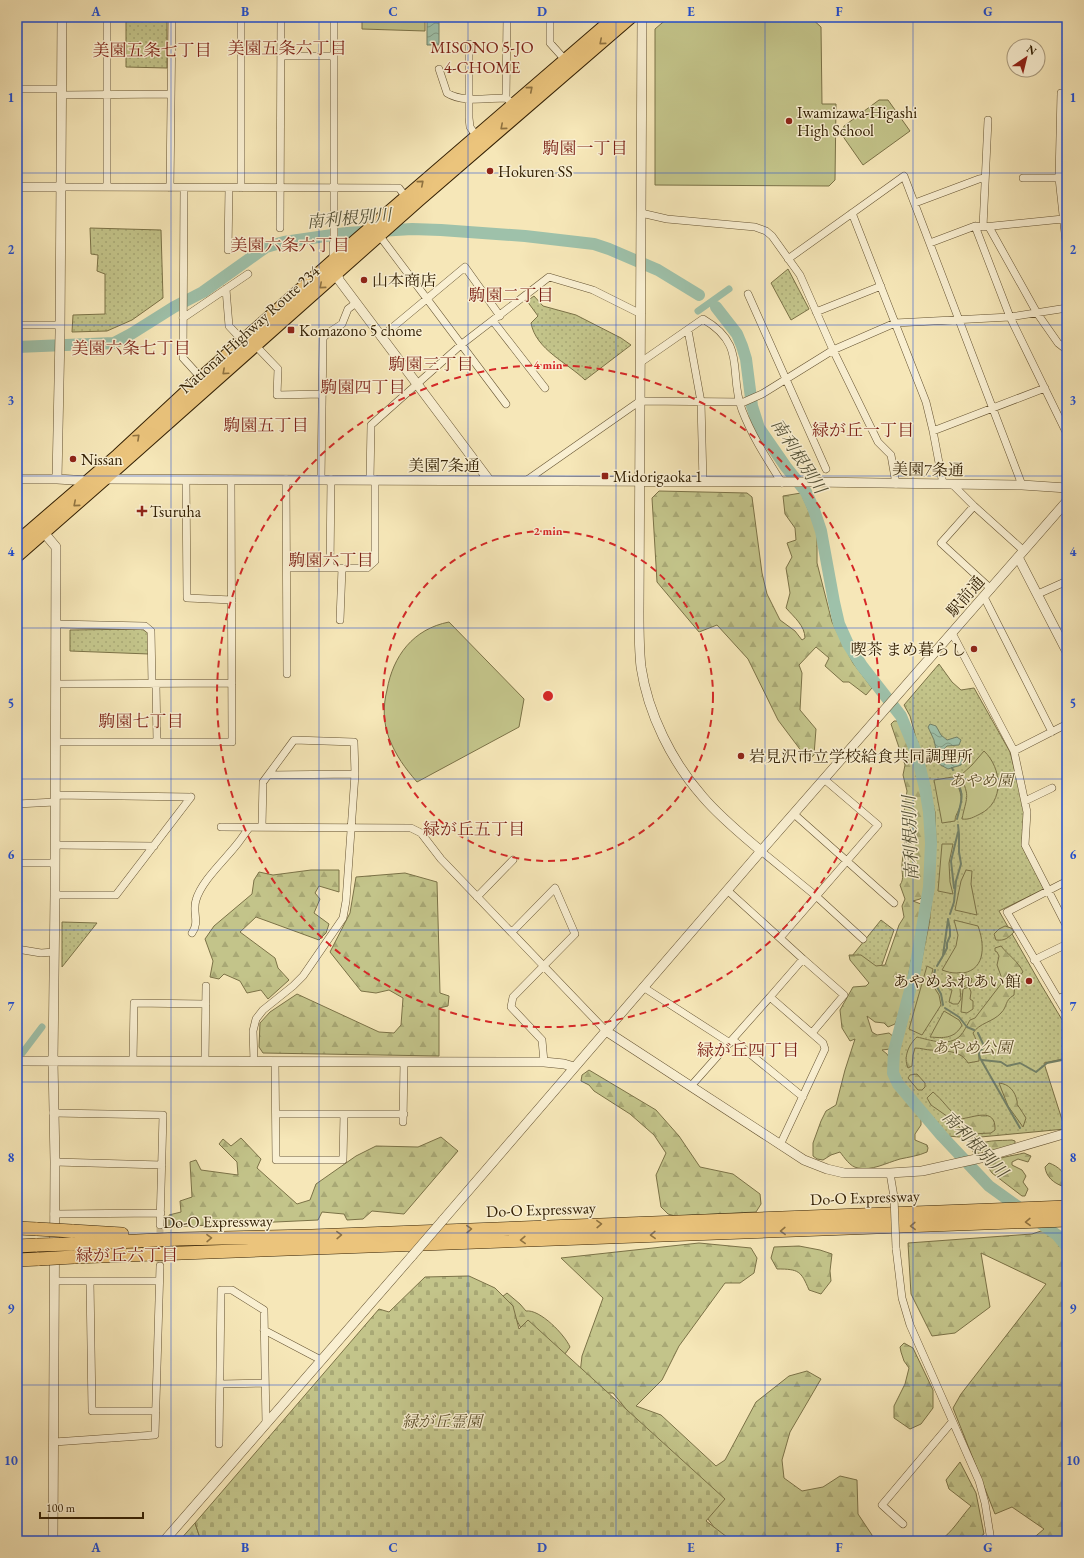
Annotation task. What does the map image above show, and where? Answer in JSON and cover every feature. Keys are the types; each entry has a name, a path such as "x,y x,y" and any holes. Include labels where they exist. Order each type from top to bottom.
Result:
{"highway":[{"name":"National Highway Route 234","path":"568,64 615,17"},
{"name":"National Highway Route 234","path":"18,538 40,528 106,478 205,382 243,341 354,242 382,218 409,201 480,140 514,104 631,17"},
{"name":"National Highway Route 234","path":"17,556 40,528 87,481 205,382 255,345 398,219 409,201"},
{"name":"Do-O Expressway","path":"72,1238 312,1236 1067,1207"},
{"name":"Do-O Expressway","path":"17,1260 1067,1220"},
{"path":"17,1228 37,1229 72,1238"},
{"path":"17,1246 37,1245 72,1238"}],"street":[{"path":"57,479 60,329 62,17"},
{"path":"107,17 108,187"},
{"path":"170,188 172,17"},
{"path":"240,188 241,17"},
{"path":"280,228 281,17"},
{"path":"334,17 334,260 336,273 339,280 381,337 489,480"},
{"path":"439,69 447,93 453,96 514,104 507,17"},
{"path":"550,17 550,43 568,64"},
{"path":"642,17 639,612 640,652 645,686 653,713 664,738 688,779 703,798 761,851 816,896 863,939"},
{"path":"469,44 470,127 480,140"},
{"path":"281,56 334,56"},
{"path":"17,89 108,94 171,94"},
{"path":"1067,93 1061,93 1059,178 1067,251"},
{"path":"988,120 982,227 1010,318 1067,434"},
{"path":"788,259 904,176 1022,485"},
{"path":"915,203 985,178"},
{"path":"1023,178 1059,178"},
{"path":"17,187 399,188 409,201"},
{"path":"184,188 183,358 205,382"},
{"path":"228,250 229,188"},
{"path":"641,213 667,219 760,228 772,236 800,275 833,350 878,442 891,455 896,484"},
{"path":"852,213 926,402 947,484 974,506 1021,554 1038,594 1067,652"},
{"path":"930,243 982,227 1063,218"},
{"path":"982,227 1037,313 1058,343 1067,350"},
{"path":"376,238 428,299 506,404"},
{"path":"381,337 465,267 500,316"},
{"path":"183,315 248,274"},
{"path":"287,568 367,568 375,561 371,425 462,344 549,277 592,290 641,314"},
{"path":"816,312 881,286"},
{"path":"226,289 229,326 243,341 255,345 278,369 277,395 322,394"},
{"path":"748,294 826,470"},
{"path":"321,479 323,338 342,324 348,309 356,303"},
{"path":"527,480 640,401 741,402 762,394 787,380 833,350 895,323 1010,318 1067,308"},
{"path":"641,362 703,319 713,326 725,337 733,353 741,402 762,450 785,483"},
{"path":"493,321 545,388"},
{"path":"17,325 60,329"},
{"path":"688,330 701,402 703,482"},
{"path":"933,431 1045,388"},
{"name":"美園7条通","path":"17,479 87,481 106,478 813,482 1022,485 1067,488"},
{"path":"186,479 187,598 232,600"},
{"path":"56,742 232,742 231,479"},
{"path":"286,479 287,674"},
{"path":"330,568 331,479"},
{"name":"駅前通","path":"164,1541 727,890 1067,501"},
{"path":"974,506 941,543 991,588"},
{"path":"40,528 56,547 53,1061 54,1541"},
{"path":"340,620 342,568"},
{"path":"1038,594 1067,581"},
{"path":"984,597 1052,732"},
{"path":"56,624 145,626 151,631 157,742"},
{"path":"952,634 1014,750 1027,812 1025,844 1067,927"},
{"path":"56,684 232,683"},
{"path":"1014,750 1067,724"},
{"path":"254,1061 253,1031 256,1019 263,1010 303,976 343,918 346,901 352,827 355,774 354,742 294,740 263,782 262,826"},
{"path":"269,775 355,774"},
{"path":"780,938 878,825 824,779"},
{"path":"1025,801 1052,788"},
{"path":"17,804 55,799 192,797 116,895 55,895"},
{"path":"794,814 894,903"},
{"path":"221,827 249,828 262,826 411,828 421,833 441,859 606,1031 780,1145 804,1160 826,1169 844,1173 922,1171 985,1157 1067,1133"},
{"path":"192,933 195,930 197,921 196,900 206,883 249,828"},
{"path":"55,845 154,846"},
{"path":"477,897 513,860"},
{"path":"17,863 55,863"},
{"path":"1067,881 1007,912 1067,1014"},
{"path":"512,932 555,888 575,934 513,997 511,1007 542,1040 544,1062"},
{"path":"727,890 844,995 812,1033"},
{"path":"1034,960 1067,944"},
{"path":"17,948 41,953 54,952"},
{"path":"691,1086 803,959"},
{"path":"205,1061 206,986"},
{"path":"644,987 732,1041 803,1097"},
{"path":"1058,999 1067,995"},
{"path":"770,997 823,1043 825,1049 780,1145"},
{"path":"133,1061 134,1003 206,1004"},
{"path":"19,1061 544,1062 564,1064 574,1067"},
{"path":"275,1062 276,1160 343,1160 344,1114"},
{"path":"403,1122 404,1062"},
{"path":"53,1113 163,1115 160,1225"},
{"path":"276,1114 404,1114"},
{"path":"54,1162 162,1164"},
{"path":"890,1173 894,1197 896,1248 902,1298 908,1318 979,1481 985,1503 992,1541"},
{"path":"54,1214 160,1213"},
{"path":"54,1442 156,1435 160,1266"},
{"path":"54,1281 159,1281"},
{"path":"90,1281 92,1411 156,1411"},
{"path":"219,1444 220,1290 232,1290 264,1310 266,1424"},
{"path":"264,1330 322,1360"},
{"path":"220,1384 265,1383"},
{"path":"903,1524 882,1505 952,1422"}],"green space":[{"path":"126,17 167,17 167,68 126,67"},
{"path":"362,17 425,17 425,31 362,29"},
{"path":"669,17 810,17 821,27 822,104 836,104 835,180 829,186 655,185 655,29"},
{"path":"879,100 888,100 910,131 863,165 842,135 844,126"},
{"path":"90,228 161,230 163,298 132,320 107,331 72,332 73,315 105,314 105,274 97,271 98,255 91,254"},
{"path":"788,269 809,309 791,320 771,283"},
{"path":"534,296 543,306 576,315 621,338 631,345 585,380 546,348 534,333 531,323 538,316 527,301"},
{"path":"659,491 747,493 752,497 762,573 767,594 780,620 795,631 802,640 805,638 803,630 786,608 790,593 786,568 792,557 787,543 796,540 795,528 785,514 783,496 801,493 817,530 817,563 832,622 853,663 872,688 866,695 849,682 843,682 825,666 829,658 816,647 799,665 802,673 800,710 816,729 814,755 808,760 778,720 748,659 717,625 699,632 657,582 652,498"},
{"path":"449,622 524,699 519,727 417,782 401,762 389,738 384,708 386,696 394,666 407,646 425,631"},
{"path":"142,629 148,633 149,654 70,651 70,630"},
{"name":"あやめ公園","path":"939,664 952,682 961,690 974,688 1010,752 1025,811 1022,846 1044,889 999,911 1067,1028 1067,1058 1044,1063 1065,1129 970,1138 948,1136 902,1082 897,1071 896,1055 899,1032 921,963 929,925 933,889 934,848 931,793 910,716 904,705"},
{"path":"894,721 901,721 915,745 935,812 936,843 930,891 920,899 913,901 921,904 928,911 930,918 922,947 911,960 905,999 895,1024 888,1027 884,1023 875,1022 867,1016 872,1032 877,1035 889,1033 894,1037 890,1049 882,1050 890,1059 889,1070 895,1087 921,1115 921,1125 915,1134 915,1140 927,1145 928,1148 927,1152 874,1168 863,1169 852,1166 840,1152 823,1160 817,1159 813,1156 813,1143 826,1111 836,1105 855,1039 850,1041 842,1028 840,1010 853,987 866,986 869,983 850,960 849,955 861,955 876,966 885,965 899,925 904,917 902,906 905,899 900,885 903,877 902,867 905,832 910,829 904,812 907,791 903,775 905,765 891,724"},
{"name":"あやめ園","path":"984,751 990,758 997,775 997,793 994,801 988,809 974,817 962,819 967,793 960,776"},
{"name":"あやめ園","path":"953,777 960,792 961,801 955,821 942,823 934,780"},
{"path":"942,844 953,844 949,863 950,882 953,894 938,891"},
{"path":"311,870 339,870 339,892 319,886 315,893 320,899 314,913 329,924 326,933 319,940 256,917 240,932 275,958 278,968 289,980 268,999 261,990 247,993 240,981 224,974 219,979 210,977 213,961 205,939 214,926 252,894 254,880 259,872 273,875"},
{"path":"966,870 972,871 971,884 977,915 955,910 961,881"},
{"path":"405,873 437,882 440,993 449,996 448,1006 439,1008 439,1056 263,1053 259,1047 260,1023 270,1012 297,994 379,1032 394,1033 401,1025 403,998 389,990 376,993 361,991 330,952 350,913 356,877"},
{"path":"881,920 894,930 878,976 852,956"},
{"path":"954,920 978,926 982,940 982,954 980,961 971,970 963,973 951,973 942,970 956,946 958,935"},
{"path":"62,922 97,923 62,967"},
{"path":"1005,926 1011,928 1014,932 1006,939 996,940 994,934"},
{"path":"1001,946 1023,972 1015,979 1014,995 1009,999 1003,1010 998,1016 979,1027 973,1033 978,1047 979,1061 968,1063 957,1053 915,1048 912,1066 908,1068 906,1060 908,1051 917,1037 939,1042 956,1039 960,1036 970,1020 975,1018 1001,984 1001,976 997,965 999,956 995,951 995,948"},
{"path":"927,966 933,969 930,981 939,995 941,1005 922,1035 909,1029"},
{"path":"964,976 969,976 972,979 971,983 960,989 961,999 958,1004 953,1004 949,1002 952,990 948,988 948,980 960,980"},
{"path":"969,987 971,992 970,999 973,1001 973,1009 967,1013 961,1012 963,989"},
{"path":"944,1011 959,1020 962,1025 961,1027 951,1036 930,1037"},
{"path":"589,1070 656,1110 679,1136 700,1167 733,1174 760,1194 761,1204 756,1212 675,1216 668,1214 661,1207 656,1175 666,1153 654,1135 630,1114 581,1081 582,1075"},
{"path":"917,1074 925,1083 925,1087 922,1090 918,1090 908,1078 910,1075"},
{"path":"999,1083 1009,1086 1015,1094 1018,1105 1026,1118 1023,1127 1008,1106"},
{"path":"933,1092 960,1119 983,1115 988,1116 992,1118 995,1130 991,1133 971,1134 963,1131 951,1119 931,1105 927,1098"},
{"path":"441,1137 458,1151 404,1214 372,1211 363,1219 347,1220 344,1214 322,1212 318,1220 169,1227 169,1215 181,1212 180,1201 192,1197 190,1162 196,1160 201,1170 238,1175 237,1162 219,1144 223,1139 231,1146 241,1138 261,1159 257,1168 297,1204 310,1200 316,1184 356,1156 376,1146 418,1147"},
{"path":"1015,1141 1015,1145 1002,1150 976,1154 973,1152 973,1148 982,1143"},
{"path":"1024,1153 1031,1156 1028,1162 1018,1159 1012,1162 1012,1165 1022,1170 1026,1176 1023,1182 1028,1189 1025,1196 1022,1196 992,1173 987,1166 999,1159"},
{"path":"1049,1163 1056,1166 1061,1171 1067,1180 1067,1183 1062,1186 1051,1179 1047,1174 1045,1167"},
{"path":"1044,1230 1057,1237 1067,1250 1067,1541 1030,1541 1044,1529 1012,1507 995,1514 953,1408 961,1394 1046,1284 981,1253 990,1307 955,1333 932,1336 911,1294 908,1243 1032,1234"},
{"path":"699,1243 751,1248 757,1258 754,1273 740,1283 725,1283 679,1346 662,1380 636,1406 661,1415 716,1466 725,1460 756,1402 789,1376 807,1371 821,1379 790,1432 782,1460 784,1478 802,1491 823,1487 840,1476 857,1480 858,1514 872,1535 874,1541 724,1541 643,1430 613,1393 583,1393 579,1382 582,1356 603,1298 561,1258"},
{"path":"799,1246 832,1254 830,1271 831,1281 821,1294 809,1290 804,1279 798,1272 777,1269 771,1258 774,1247"},
{"name":"緑が丘霊園","path":"469,1276 495,1288 513,1306 519,1329 528,1320 725,1499 706,1521 727,1537 728,1541 201,1541 195,1523 379,1309 389,1312 425,1277"},
{"path":"507,1293 526,1311 532,1311 545,1318 563,1336 570,1347 560,1361 522,1330 502,1297"},
{"path":"904,1343 913,1348 933,1390 933,1408 921,1424 910,1429 894,1418 894,1406 905,1384 909,1368 904,1361 900,1347"},
{"path":"960,1462 976,1493 984,1534 976,1541 939,1541 952,1530 971,1506 949,1489 946,1480"},
{"path":"195,1523 201,1541 179,1541"}],"water":[{"path":"427,17 439,17 439,45 427,45"},
{"path":"930,724 936,726 941,735 947,740 957,737 961,740 959,745 947,746 943,750 946,760 951,761 960,757 963,760 961,765 948,769 939,764 934,740 928,727"}],"waterway":[{"name":"南利根別川","path":"17,347 114,343 174,307 203,292 266,247 284,242 346,233 412,229 441,230 525,236 594,244 658,270 699,295"},
{"path":"698,311 729,289"},
{"name":"南利根別川","path":"716,307 737,334 742,346 746,359 752,406 759,428 786,467 806,492 814,510 821,531 839,624 848,644 862,666 901,716 916,752 925,788 929,812 931,843 929,887 914,975 894,1051 893,1073 898,1084 942,1136 989,1186 1057,1235 1067,1247"},
{"path":"955,776 962,798 957,819"},
{"path":"950,914 954,902 956,881 961,864 958,825"},
{"path":"954,888 951,861 958,832"},
{"path":"937,966 947,948 947,943 950,936 948,919"},
{"path":"943,955 948,920"},
{"path":"935,970 933,980 941,994 943,1005"},
{"path":"945,1008 959,1017 967,1027 974,1030"},
{"path":"17,1060 42,1027"},
{"path":"978,1033 984,1046 979,1054 980,1058 1020,1128"},
{"path":"982,1060 1001,1062 1007,1066 1020,1063 1036,1072 1047,1063 1067,1059"}],"tunnel":[{"path":"160,1225 160,1266"}],"place":[{"name":"Iwamizawa-Higashi High School","path":"789,121"},
{"name":"Hokuren SS","path":"490,171"},
{"name":"山本商店","path":"364,280"},
{"name":"Komazono 5 chome","path":"291,330"},
{"name":"Nissan","path":"73,459"},
{"name":"Midorigaoka 1","path":"605,476"},
{"name":"Tsuruha","path":"142,511"},
{"name":"喫茶 まめ暮らし","path":"974,649"},
{"name":"岩見沢市立学校給食共同調理所","path":"741,756"},
{"name":"あやめふれあい館","path":"1029,981"}],"district":[{"name":"美園五条六丁目","path":"287,48"},
{"name":"美園五条七丁目","path":"152,50"},
{"name":"MISONO 5-JO 4-CHOME","path":"482,57"},
{"name":"駒園一丁目","path":"585,148"},
{"name":"美園六条六丁目","path":"290,245"},
{"name":"駒園二丁目","path":"511,295"},
{"name":"美園六条七丁目","path":"131,348"},
{"name":"駒園三丁目","path":"431,364"},
{"name":"駒園四丁目","path":"363,387"},
{"name":"駒園五丁目","path":"266,425"},
{"name":"緑が丘一丁目","path":"863,430"},
{"name":"駒園六丁目","path":"331,560"},
{"name":"駒園七丁目","path":"141,721"},
{"name":"緑が丘五丁目","path":"474,829"},
{"name":"緑が丘四丁目","path":"748,1050"},
{"name":"緑が丘六丁目","path":"127,1255"}]}
